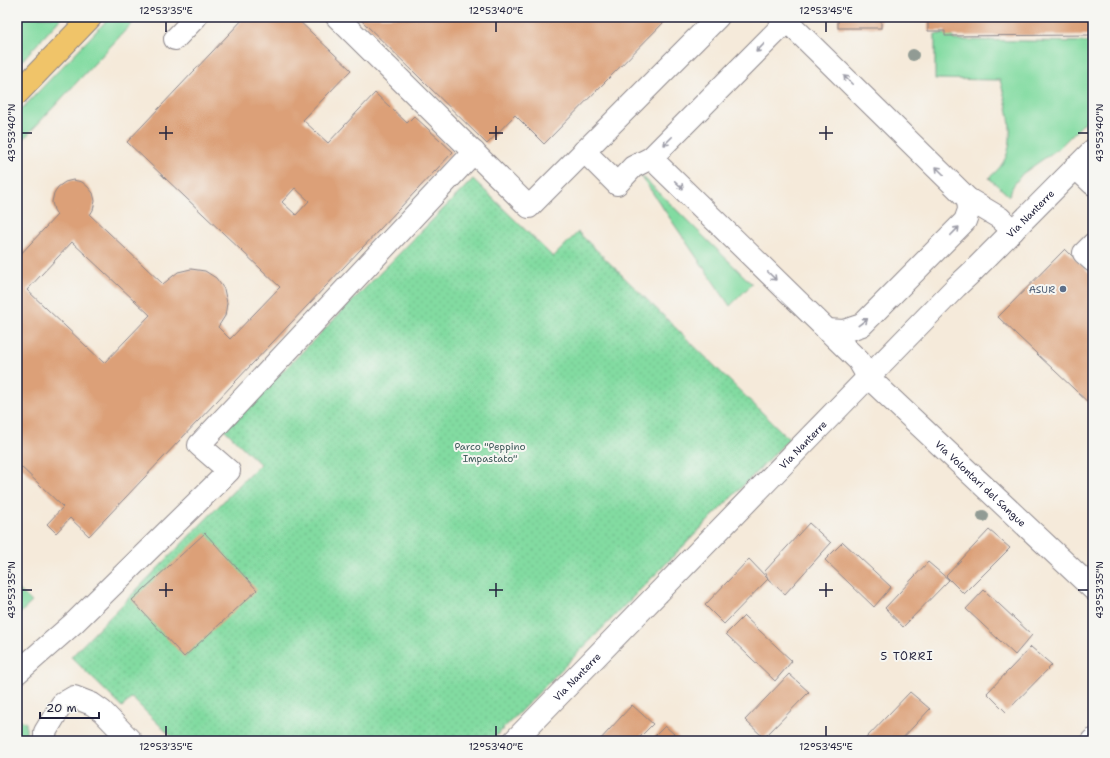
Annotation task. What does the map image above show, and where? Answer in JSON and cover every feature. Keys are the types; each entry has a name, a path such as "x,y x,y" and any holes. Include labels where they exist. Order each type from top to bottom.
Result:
{"main road":[{"path":"17,94 91,17"}],"street":[{"path":"174,39 196,17"},
{"path":"337,17 529,207 718,17"},
{"path":"584,151 617,184 633,168 652,158 788,19 968,199 1000,218 1013,231"},
{"name":"Via Nanterre","path":"514,741 956,287 1093,150"},
{"path":"17,674 75,622 229,471 199,445 474,152"},
{"name":"Via Volontari del Sangue","path":"652,158 859,361 868,378 1093,589"},
{"path":"1076,168 1093,184"},
{"path":"827,330 844,331 862,325 965,221 968,210 968,199"},
{"path":"45,741 46,732 62,704 74,697 92,704 102,711 131,741"}],"green space":[{"path":"17,17 62,17 17,66"},
{"path":"110,17 138,17 17,146 17,114"},
{"path":"935,34 951,34 954,40 1093,42 1093,114 1059,148 1022,174 1013,186 1009,196 989,178 1000,167 1006,157 1009,147 1010,124 1000,80 935,79"},
{"path":"639,173 752,284 730,306"},
{"name":"Parco \"Peppino Impastato\"","path":"473,179 553,257 578,232 789,439 491,741 176,741 132,698 122,707 71,657 260,464 225,430"},
{"path":"17,588 32,602 17,616"},
{"path":"17,718 26,723 26,741 17,741"}],"building":[{"path":"245,17 295,17 351,70 303,120 328,143 375,93 407,123 414,116 453,152 89,536 70,518 56,533 47,524 63,507 17,463 17,258 57,215 52,202 54,193 58,187 65,182 73,180 82,182 88,187 93,193 95,201 90,215 163,284 178,272 191,269 205,271 216,278 224,289 227,303 225,316 218,327 230,339 280,287 127,142","holes":["295,188 309,201 296,215 282,202","72,242 150,315 104,363 27,290"]},
{"path":"358,17 669,17 544,144 515,115 487,144"},
{"path":"838,17 881,17 881,28 838,28"},
{"path":"928,17 1093,17 1093,35 945,36 945,31 928,31"},
{"path":"1065,249 1093,276 1093,407 998,317"},
{"path":"809,523 831,543 785,594 768,579 765,571"},
{"path":"989,530 1010,548 964,594 946,576"},
{"path":"205,533 257,590 184,657 132,600"},
{"path":"843,542 891,587 874,607 825,560"},
{"path":"749,559 768,579 724,624 705,605"},
{"path":"928,562 949,580 903,627 885,608"},
{"path":"984,590 1032,635 1015,655 966,609"},
{"path":"744,616 792,661 775,681 726,634"},
{"path":"1031,647 1052,665 1006,712 987,693"},
{"path":"789,674 809,692 764,738 745,720"},
{"path":"910,692 930,709 900,741 869,741 866,738"},
{"path":"632,705 653,724 636,741 599,741"},
{"path":"665,726 682,741 650,741"}],"place":[{"name":"ASUR","path":"1063,289"}],"district":[{"name":"5 TORRI","path":"907,656"}]}
